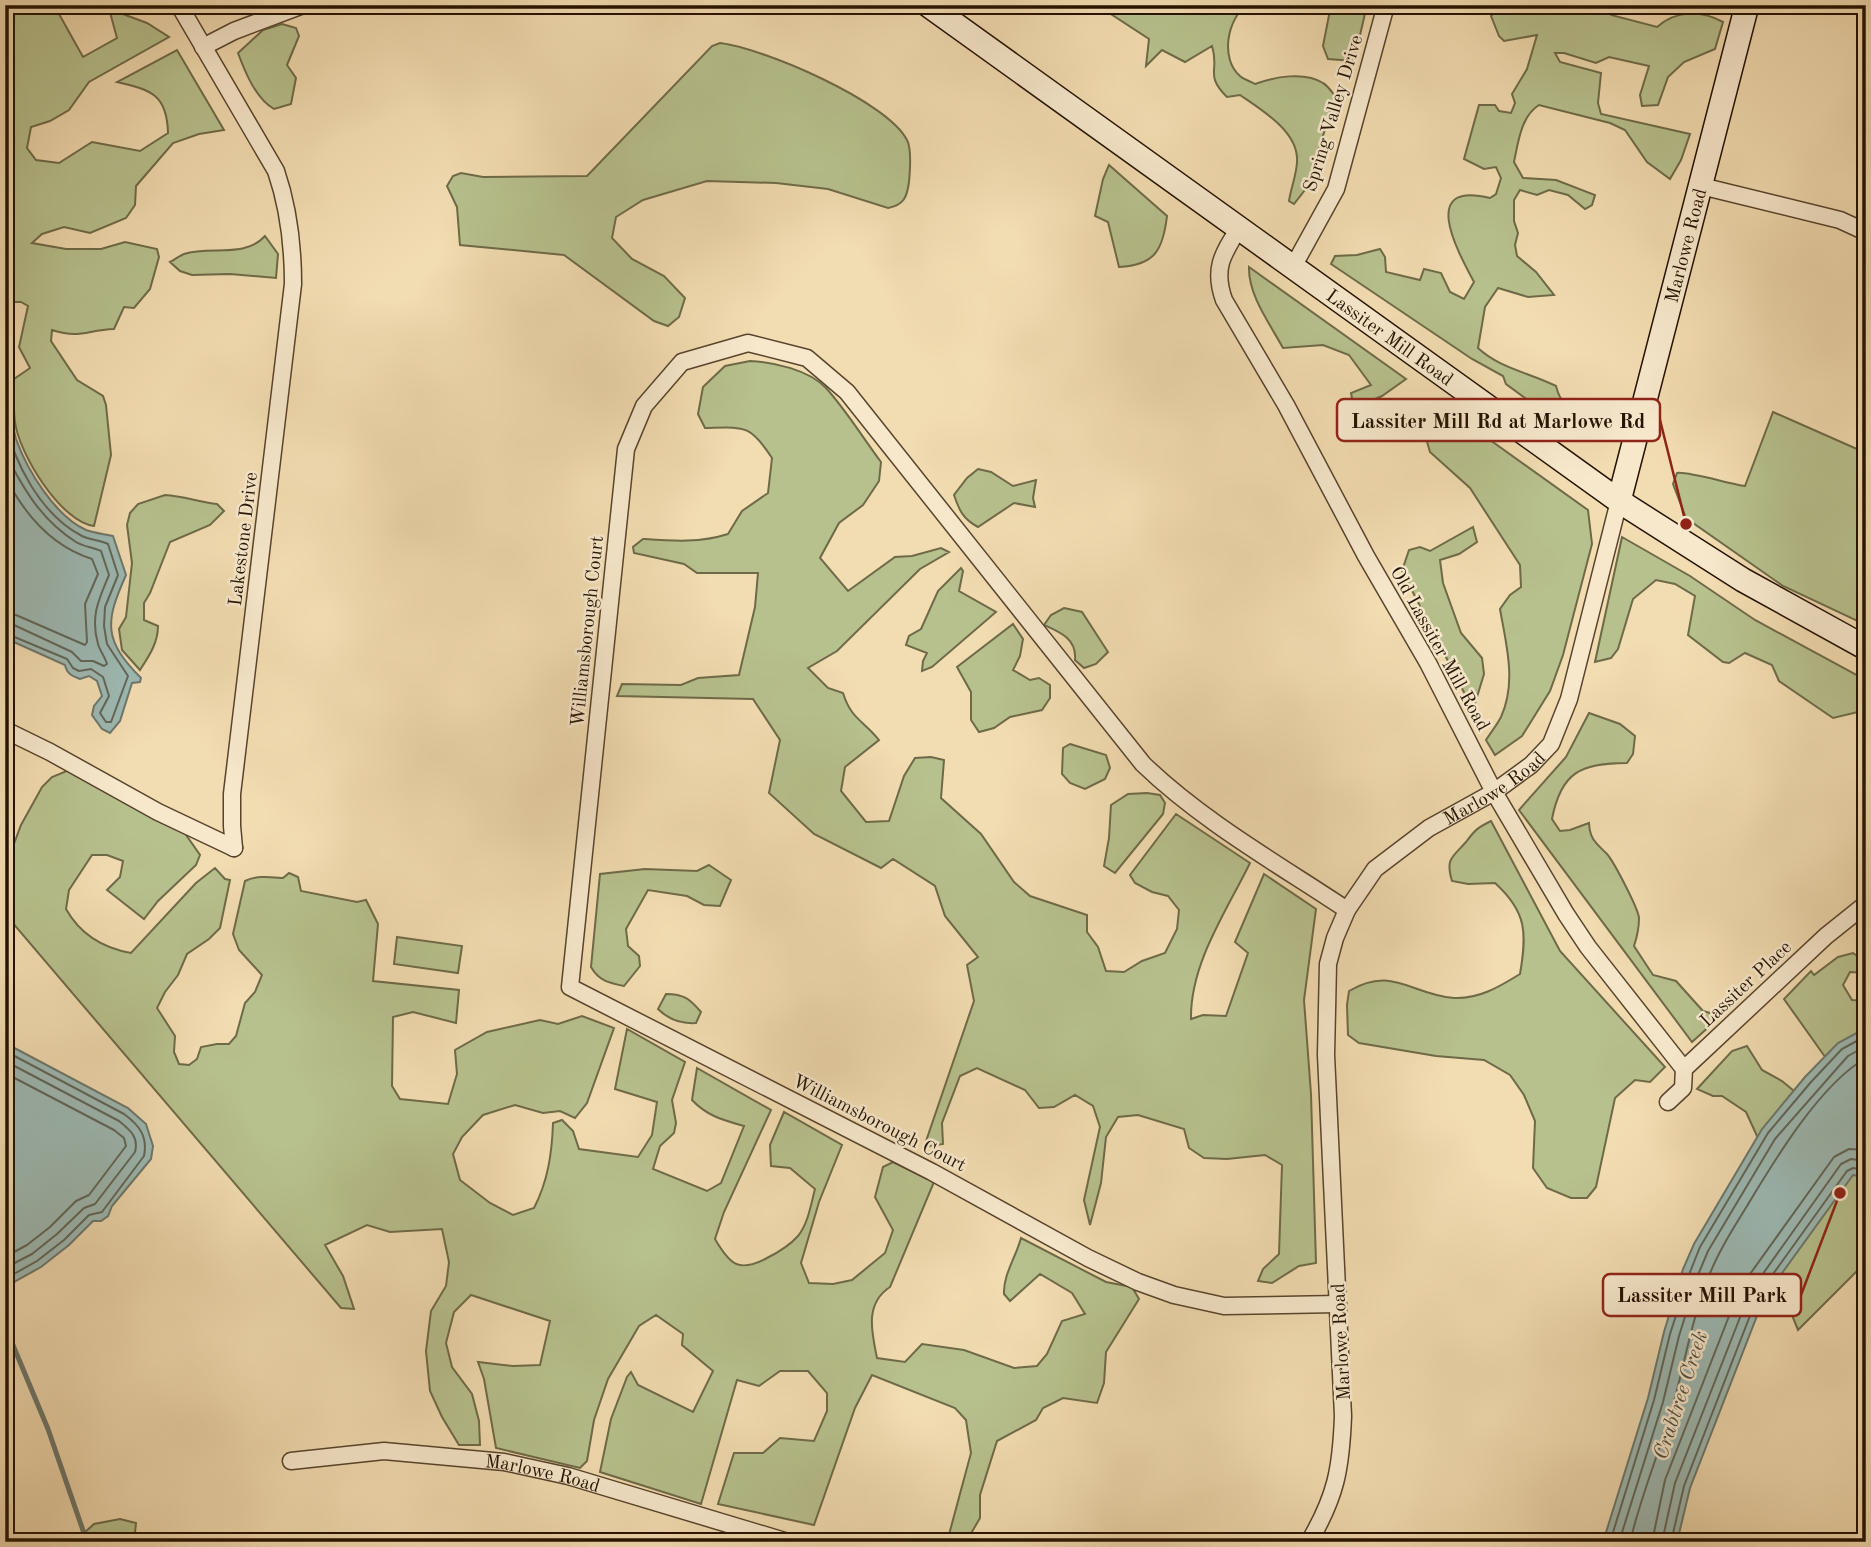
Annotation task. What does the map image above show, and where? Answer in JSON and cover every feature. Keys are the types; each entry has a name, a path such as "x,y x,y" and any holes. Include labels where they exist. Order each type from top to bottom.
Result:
{"main road":[{"name":"Lassiter Mill Road","path":"928,5 1619,500 1742,580 1866,648"},
{"name":"Marlowe Road","path":"1619,500 1748,5"}],"street":[{"name":"Lakestone Drive","path":"5,730 158,812 234,848 232,794 290,311 293,257 286,200 276,171 179,5"},
{"path":"203,47 234,31 303,5"},
{"name":"Spring Valley Drive","path":"1293,267 1336,189 1386,5"},
{"path":"1701,186 1840,220 1866,232"},
{"name":"Old Lassiter Mill Road","path":"1238,228 1220,266 1217,282 1224,300 1286,405 1366,556 1428,663 1494,792 1566,914 1588,947 1684,1069"},
{"name":"Williamsborough Court","path":"1338,1304 1224,1307 1174,1296 1138,1282 1088,1258 932,1172 570,987 626,449 644,406 682,362 748,343 807,358 847,392 1143,764 1161,782 1210,820 1347,910"},
{"name":"Marlowe Road","path":"1310,1542 1335,1488 1342,1449 1343,1416 1326,1055 1328,964 1347,910 1375,869 1429,828 1494,792 1531,765 1551,744 1569,699 1619,500"},
{"name":"Lassiter Place","path":"1668,1102 1683,1088 1684,1069 1826,936 1866,904"},
{"name":"Marlowe Road","path":"291,1461 384,1451 503,1462 568,1476 788,1542"}],"green space":[{"path":"19,5 54,5 83,57 117,38 108,5 119,5 120,13 147,23 169,37 89,82 69,110 50,121 31,127 27,148 36,160 59,163 92,142 140,151 168,133 165,110 155,96 140,88 117,82 177,50 224,130 199,134 173,143 136,186 135,205 126,218 90,233 64,227 42,234 32,243 66,249 101,249 125,242 157,249 159,257 150,289 134,308 124,307 114,329 77,334 52,330 51,341 77,380 103,396 106,405 111,455 94,526 81,522 68,513 44,485 24,451 15,422 14,379 30,368 19,347 28,306 21,302 5,302 5,23"},
{"path":"1097,5 1247,5 1240,11 1228,39 1230,60 1240,76 1255,84 1280,77 1307,77 1325,84 1335,96 1308,186 1294,204 1289,201 1297,158 1290,138 1276,121 1240,95 1227,97 1220,89 1214,77 1212,46 1185,62 1162,50 1146,66 1149,39"},
{"path":"1331,5 1367,5 1354,61 1328,59 1323,46"},
{"path":"1508,5 1607,5 1611,15 1657,27 1672,17 1689,14 1706,15 1723,22 1715,49 1684,62 1668,77 1658,105 1642,106 1640,95 1649,66 1609,57 1596,63 1564,53 1555,53 1560,62 1601,73 1598,103 1601,114 1690,134 1681,160 1670,179 1647,162 1625,130 1610,123 1539,105 1528,116 1521,130 1514,162 1523,178 1556,180 1595,195 1592,205 1585,209 1568,195 1549,190 1537,195 1520,190 1514,200 1514,221 1518,233 1515,245 1517,256 1536,272 1554,295 1528,297 1498,288 1485,307 1478,348 1505,365 1556,386 1561,399 1570,406 1579,409 1587,399 1609,402 1618,410 1615,421 1588,431 1568,430 1506,384 1503,376 1472,359 1331,264 1335,256 1357,255 1380,249 1385,257 1386,272 1420,280 1424,269 1441,273 1450,292 1464,299 1474,282 1453,237 1449,209 1455,199 1468,195 1490,198 1496,194 1501,178 1496,167 1484,169 1464,159 1479,105 1495,105 1499,111 1511,113 1515,103 1512,94 1527,69 1537,35 1504,41 1499,36 1491,16 1497,9 1505,10"},
{"path":"282,24 296,28 299,36 287,65 296,78 291,104 274,109 257,92 238,53 263,30"},
{"path":"720,43 765,55 822,79 850,93 895,125 907,140 910,149 909,182 904,200 888,208 828,189 776,183 707,181 643,200 616,217 612,238 632,259 664,276 685,298 679,317 668,326 654,321 564,255 460,245 457,207 447,186 453,176 461,173 483,177 587,176 712,46"},
{"path":"1109,165 1167,216 1163,238 1155,254 1131,266 1119,267 1108,222 1095,216"},
{"path":"265,236 278,254 276,278 230,274 192,275 180,271 170,262 194,252 247,247"},
{"path":"1249,267 1406,379 1382,396 1354,408 1351,393 1371,385 1349,355 1323,345 1283,348 1256,299"},
{"path":"750,361 791,368 819,382 840,405 881,462 879,481 863,505 839,523 820,558 848,591 895,557 912,556 941,548 949,552 920,569 837,651 808,668 828,688 843,693 854,714 879,740 845,767 841,791 866,822 889,821 904,776 915,758 944,760 941,798 981,834 1014,882 1030,896 1087,915 1087,932 1098,947 1106,971 1124,972 1142,961 1165,953 1177,929 1179,910 1168,896 1152,892 1135,883 1130,875 1176,814 1250,863 1203,958 1196,978 1191,1019 1203,1015 1226,1016 1248,953 1235,942 1264,874 1316,909 1304,1000 1311,1094 1316,1263 1299,1266 1272,1283 1258,1281 1263,1269 1279,1254 1282,1165 1265,1155 1227,1159 1204,1158 1189,1148 1184,1129 1138,1115 1118,1117 1106,1137 1101,1183 1090,1225 1084,1200 1100,1127 1093,1106 1075,1095 1054,1107 1039,1108 1025,1090 977,1068 960,1076 942,1123 943,1144 924,1147 974,1001 967,965 978,957 945,916 935,886 893,859 881,868 814,834 769,793 780,740 753,699 617,696 622,684 681,685 698,678 739,675 755,607 758,573 697,573 684,564 634,553 633,547 643,539 697,540 728,534 742,511 768,493 772,458 758,439 738,428 705,428 698,414 703,387 725,366"},
{"path":"1444,407 1588,510 1592,544 1563,655 1550,691 1522,736 1495,755 1486,740 1506,704 1509,677 1500,609 1510,595 1521,587 1520,565 1470,488 1430,452 1426,438 1434,419"},
{"path":"1773,412 1866,453 1866,625 1783,586 1686,518 1673,484 1677,473 1745,486"},
{"path":"978,469 991,472 1013,486 1036,480 1033,498 1035,507 1014,503 978,527 973,524 962,514 954,495"},
{"path":"165,495 217,504 224,511 210,525 170,542 144,603 144,620 158,626 158,632 155,644 140,670 122,650 119,629 126,617 132,563 127,525 130,513 138,504"},
{"path":"1473,527 1477,542 1459,554 1440,560 1443,583 1461,633 1482,658 1484,674 1473,710 1402,571 1409,550 1420,547 1430,551"},
{"path":"1622,537 1690,576 1755,620 1866,680 1866,712 1833,718 1779,681 1772,665 1745,653 1729,663 1723,662 1688,635 1695,596 1675,584 1656,580 1633,599 1618,649 1611,658 1595,662"},
{"path":"961,568 963,571 959,591 996,612 932,667 922,671 927,653 906,645 909,636 921,629 938,591"},
{"path":"1064,608 1082,612 1108,652 1096,664 1084,668 1075,660 1073,647 1066,637 1044,625 1051,615"},
{"path":"1013,624 1023,639 1020,656 1013,670 1030,680 1039,678 1050,685 1050,698 1042,710 1010,717 994,728 979,732 971,720 971,692 957,667"},
{"path":"1589,713 1620,724 1635,736 1633,754 1627,763 1597,765 1576,773 1561,790 1552,819 1560,831 1589,823 1592,837 1607,854 1635,905 1639,918 1634,946 1653,975 1676,981 1703,1011 1721,1016 1692,1042 1519,810 1566,757"},
{"path":"1070,744 1106,755 1110,768 1105,779 1085,789 1070,783 1062,774 1063,748"},
{"path":"69,770 184,832 200,855 196,865 158,901 144,919 107,890 120,877 123,861 107,855 92,855 69,890 66,909 85,933 111,948 131,953 196,883 215,868 225,879 230,880 220,928 187,954 178,975 157,1008 175,1036 174,1052 179,1064 189,1065 197,1059 201,1047 229,1044 236,1036 245,1003 255,992 262,975 239,950 233,934 245,881 259,877 283,878 289,873 298,877 301,891 357,902 366,900 378,924 373,981 459,990 456,1023 413,1012 393,1017 392,1086 400,1099 448,1104 457,1074 455,1050 487,1032 540,1020 558,1024 582,1016 614,1028 587,1103 575,1118 560,1111 543,1113 515,1105 483,1115 462,1137 453,1154 460,1180 490,1203 513,1215 534,1208 548,1167 553,1123 562,1120 573,1131 579,1149 638,1157 652,1135 657,1102 615,1089 627,1029 685,1062 672,1100 676,1123 674,1133 660,1146 653,1169 707,1191 721,1183 744,1126 710,1114 692,1100 697,1068 771,1110 724,1212 715,1239 736,1264 749,1265 771,1256 795,1239 807,1220 815,1189 790,1168 771,1166 770,1145 784,1112 842,1145 819,1202 801,1263 809,1283 833,1284 852,1280 885,1253 893,1230 875,1197 883,1167 893,1162 934,1182 890,1287 876,1302 873,1310 872,1329 877,1358 905,1362 922,1344 964,1350 1014,1368 1037,1366 1047,1354 1062,1321 1085,1314 1072,1293 1040,1274 1010,1301 1004,1294 1008,1273 1021,1238 1106,1282 1132,1287 1139,1299 1106,1352 1104,1383 1097,1403 1063,1398 1043,1408 1036,1420 997,1441 980,1495 980,1518 966,1542 947,1542 971,1453 966,1420 955,1408 872,1375 855,1408 814,1525 718,1504 734,1453 763,1453 780,1438 814,1441 827,1411 827,1393 808,1371 780,1371 759,1386 737,1380 701,1504 600,1472 611,1419 631,1372 638,1385 693,1412 713,1371 682,1345 683,1334 656,1315 639,1326 608,1379 594,1420 587,1461 580,1468 496,1448 484,1379 478,1362 513,1366 540,1365 550,1321 471,1295 454,1312 446,1343 452,1367 472,1394 479,1421 480,1445 459,1445 430,1391 426,1351 431,1311 446,1286 449,1262 442,1229 390,1232 367,1225 325,1245 343,1276 354,1309 341,1308 5,914 5,868 21,825 42,787 52,777"},
{"path":"1128,794 1160,795 1165,803 1163,814 1115,873 1104,866 1111,805"},
{"path":"1491,821 1560,951 1665,1067 1650,1082 1635,1080 1615,1098 1596,1187 1587,1198 1571,1198 1547,1188 1533,1168 1535,1121 1524,1095 1510,1075 1484,1060 1436,1056 1359,1043 1348,1035 1349,991 1364,984 1390,981 1439,996 1463,998 1488,991 1520,974 1524,935 1519,914 1513,904 1495,883 1468,884 1452,881 1450,873 1449,867 1454,855 1477,830"},
{"path":"709,865 731,880 720,906 704,905 687,896 648,890 626,929 628,946 639,956 640,966 624,986 597,975 591,967 600,874 645,869 697,871"},
{"path":"397,937 462,946 458,973 394,964"},
{"path":"1853,953 1863,960 1866,973 1850,972 1843,985 1852,1000 1866,1001 1866,1108 1784,999 1811,971 1814,975 1838,957"},
{"path":"666,994 682,996 693,1004 701,1012 696,1023 676,1020 658,1009"},
{"path":"1747,1046 1762,1070 1782,1081 1805,1100 1763,1149 1746,1112 1722,1096 1713,1096 1697,1089 1732,1051"},
{"path":"1866,1140 1866,1262 1798,1330 1764,1246"},
{"path":"120,1519 136,1523 134,1542 74,1542 94,1524"}],"water":[{"path":"5,380 13,390 16,439 35,478 53,503 75,523 86,530 113,536 126,575 114,606 111,630 120,652 141,678 140,682 132,683 120,721 110,733 102,729 92,715 94,706 102,696 97,681 89,676 80,679 75,677 65,665 5,638"},
{"name":"Crabtree Creek","path":"1866,1028 1866,1177 1853,1175 1764,1298 1690,1488 1677,1542 1603,1542 1648,1398 1683,1269 1694,1244 1762,1129 1805,1077 1838,1043"},
{"path":"5,1043 128,1108 146,1124 153,1146 151,1159 112,1206 108,1216 101,1221 93,1221 41,1267 5,1287"}],"waterway":[{"path":"5,1326 48,1429 87,1542"}],"place":[{"name":"Lassiter Mill Rd at Marlowe Rd","path":"1686,524"},
{"name":"Lassiter Mill Park","path":"1840,1193"}]}
